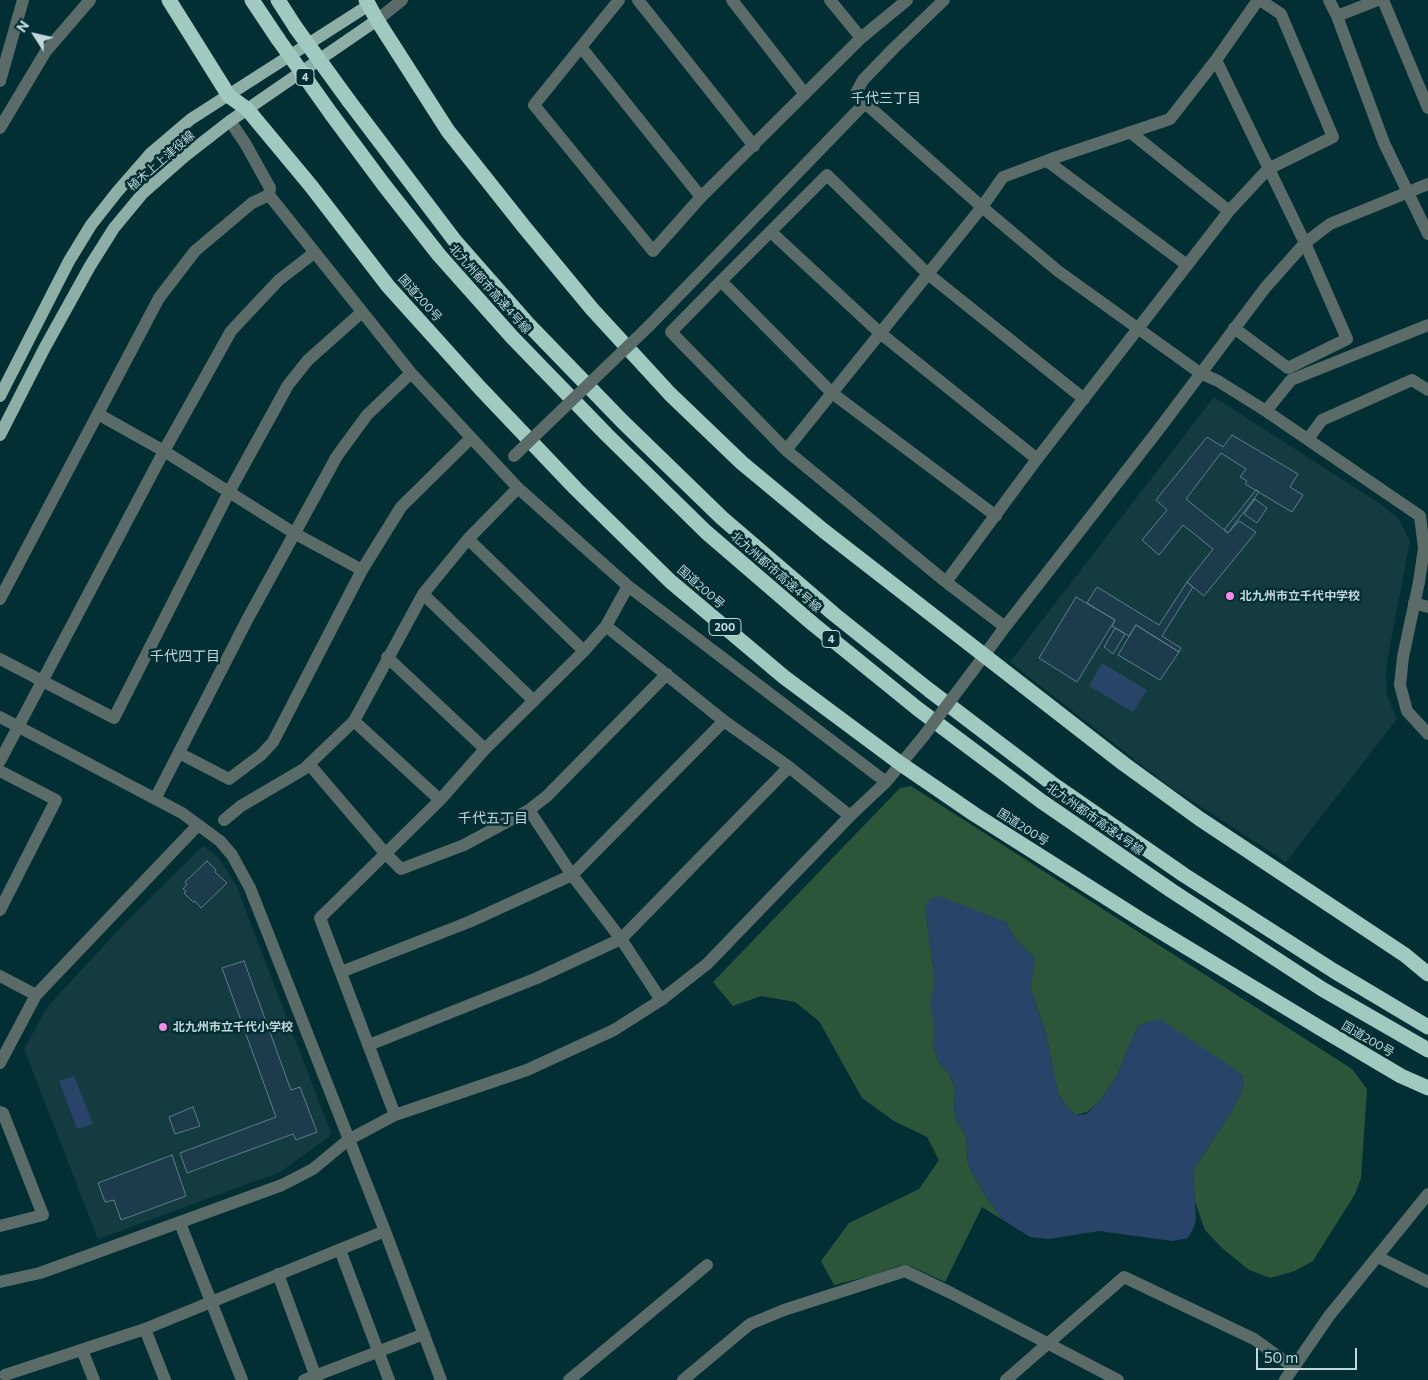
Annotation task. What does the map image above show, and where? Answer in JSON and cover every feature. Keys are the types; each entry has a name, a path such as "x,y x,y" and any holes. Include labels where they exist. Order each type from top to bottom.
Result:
{"highway":[{"name":"国道200号","path":"169,0 229,96 247,109 311,186 388,286 480,388 576,489 670,581 784,677 901,764 974,814 1142,920 1393,1071 1428,1088"},
{"name":"北九州都市高速4号線","path":"252,0 332,115 384,185 440,255 512,337 706,532 813,624 918,709 1041,801 1172,891 1305,978 1428,1050"},
{"name":"北九州都市高速4号線","path":"278,0 349,101 455,241 528,324 623,422 715,511 835,615 929,690 1054,785 1184,875 1334,971 1428,1027"},
{"path":"370,2 377,20 448,131 592,309 670,394 749,470 824,531 1124,764 1405,955 1428,974"}],"main road":[{"name":"植木上上津役線","path":"0,396 69,260 91,225 151,153 191,119 229,96 370,2"},
{"name":"植木上上津役線","path":"0,435 90,266 114,228 143,193 185,156 230,121 377,20"}],"street":[{"path":"0,81 23,0"},
{"path":"0,128 46,51 90,0"},
{"path":"377,20 402,0"},
{"path":"619,0 534,105 653,251 701,197 860,38 907,0"},
{"path":"638,0 754,146"},
{"path":"732,0 805,94"},
{"path":"830,0 860,38"},
{"path":"944,0 863,80 856,93 982,207 1058,271 1200,373 1218,381 1424,517 1424,548 1409,622 1400,685 1407,711 1428,734"},
{"path":"786,450 982,207 1003,177 1170,119 1216,60 1259,0 1281,14 1333,137 1268,169 1228,211 1037,459 946,582"},
{"path":"1329,0 1337,16 1384,143 1428,234"},
{"path":"1337,16 1378,0"},
{"path":"1383,0 1428,108"},
{"path":"580,47 701,197"},
{"path":"1216,60 1305,244 1348,339 1288,368 1234,328"},
{"path":"500,469 649,326 865,103"},
{"path":"230,121 245,143 270,188 269,195 314,253 411,373 518,488 628,586 886,782"},
{"path":"1130,132 1228,211"},
{"path":"1047,161 1187,265"},
{"path":"1004,627 946,582 786,450 671,332 827,175 928,274 1084,398"},
{"path":"0,1282 40,1273 282,1185 313,1169 348,1140 396,1115 527,1070 614,1030 661,1000 707,964 850,816 886,782 1265,288 1305,244 1330,224 1428,184"},
{"path":"0,599 159,298 195,250 252,203 269,195"},
{"path":"771,232 880,333 1037,459"},
{"path":"0,761 164,451 231,332 279,280 314,253"},
{"path":"722,281 832,393 996,516"},
{"path":"0,659 114,718 229,492 288,385 308,360 362,312"},
{"path":"1266,412 1291,380 1423,327"},
{"path":"155,799 247,620 338,456 367,415 411,373"},
{"path":"1308,439 1322,420 1412,380 1428,390"},
{"path":"98,414 164,451 294,533 362,570"},
{"path":"179,753 229,779 261,755 273,742 362,570 401,507 471,438"},
{"path":"224,820 241,806 304,769 354,721 424,594 468,539 518,488"},
{"path":"468,539 584,651"},
{"path":"396,1115 320,918 440,800 484,749 584,651 606,626 628,586"},
{"path":"424,594 534,701"},
{"path":"1414,603 1428,607"},
{"path":"606,626 724,722 788,767 850,816"},
{"path":"388,657 484,749"},
{"path":"309,764 385,853 401,868 464,845 529,810 547,796 666,674"},
{"path":"0,717 182,813 220,841 232,855 250,888 385,1231 441,1380"},
{"path":"354,721 440,800"},
{"path":"341,972 469,922 572,875 724,722"},
{"path":"369,1045 537,978 621,939 788,767"},
{"path":"0,771 56,800 0,910"},
{"path":"529,810 572,875 621,939 661,1000"},
{"path":"0,1063 36,995 198,825"},
{"path":"0,976 36,995"},
{"path":"0,1112 43,1215 0,1226"},
{"path":"1285,1380 1329,1316 1428,1194"},
{"path":"180,1223 242,1380"},
{"path":"4,1374 145,1329 385,1231"},
{"path":"340,1250 389,1380"},
{"path":"1378,1257 1428,1282"},
{"path":"568,1380 707,1265"},
{"path":"683,1380 750,1324 784,1310 905,1271 1049,1343 1118,1380"},
{"path":"278,1274 312,1378 424,1334"},
{"path":"1006,1380 1124,1277 1254,1339 1293,1367"},
{"path":"145,1329 166,1380"},
{"path":"82,1350 94,1380"}],"shaded area":[{"name":"北九州市立千代中学校","path":"1214,397 1379,503 1399,519 1410,541 1386,672 1387,695 1397,719 1286,862 1166,784 1010,662"},
{"name":"北九州市立千代小学校","path":"203,846 219,858 236,885 331,1133 329,1137 280,1172 98,1239 24,1049 48,1006 126,922"}],"green space":[{"path":"911,786 1352,1069 1367,1089 1361,1178 1355,1194 1313,1261 1295,1271 1270,1278 1249,1270 1222,1248 1205,1230 1195,1202 1193,1170 1231,1112 1242,1091 1243,1077 1238,1072 1160,1020 1148,1022 1138,1026 1116,1077 1099,1102 1087,1112 1076,1115 1067,1107 1058,1094 1046,1034 1030,987 1035,959 1014,937 1006,922 925,907 935,980 931,1005 935,1025 933,1044 938,1061 949,1073 955,1088 954,1109 956,1120 966,1136 968,1164 983,1192 1003,1220 982,1207 945,1282 910,1266 902,1265 870,1276 834,1285 821,1261 849,1223 919,1189 939,1160 927,1137 894,1121 862,1098 819,1021 795,1002 761,996 733,1006 713,982 900,788"}],"water":[{"path":"1102,663 1147,690 1133,712 1089,686"},
{"path":"939,896 1006,922 1014,937 1035,959 1030,987 1046,1034 1058,1094 1067,1107 1076,1115 1086,1114 1099,1102 1116,1077 1138,1026 1148,1022 1160,1019 1239,1072 1243,1078 1242,1091 1231,1112 1193,1170 1196,1219 1188,1238 1172,1241 1099,1231 1049,1239 1030,1237 1003,1220 983,1192 968,1164 966,1136 956,1120 954,1109 955,1088 949,1073 938,1061 933,1044 935,1025 930,1005 935,980 925,907 930,899"},
{"path":"74,1076 93,1124 77,1129 59,1081"}],"building":[{"path":"1232,435 1298,474 1290,487 1303,495 1292,512 1245,484 1247,481 1240,477 1246,469 1221,453 1186,499 1228,533 1239,521 1256,532 1204,596 1187,582 1213,549 1183,525 1159,555 1142,540 1167,510 1156,500 1207,437 1223,447"},
{"path":"1256,490 1259,492 1228,533 1224,530"},
{"path":"1255,499 1267,508 1257,523 1244,514"},
{"path":"1187,582 1193,587 1162,636 1181,648 1179,652 1136,625 1129,636 1112,626 1115,620 1087,603 1097,587 1159,625"},
{"path":"1076,597 1115,620 1077,682 1039,658"},
{"path":"1136,625 1179,652 1160,680 1118,655"},
{"path":"1115,628 1125,634 1113,654 1104,647"},
{"path":"207,861 227,883 201,908 184,893 186,891 183,889 187,884 185,882"},
{"path":"244,961 291,1090 300,1087 317,1132 296,1140 293,1134 187,1173 180,1153 276,1117 222,968"},
{"path":"193,1107 200,1126 175,1134 169,1117"},
{"path":"172,1155 186,1196 121,1220 114,1200 105,1202 98,1183"}],"place":[{"name":"北九州市立千代中学校","path":"1230,596"},
{"name":"北九州市立千代小学校","path":"163,1027"}],"district":[{"name":"千代三丁目","path":"886,98"},
{"name":"千代四丁目","path":"185,656"},
{"name":"千代五丁目","path":"493,818"}]}
